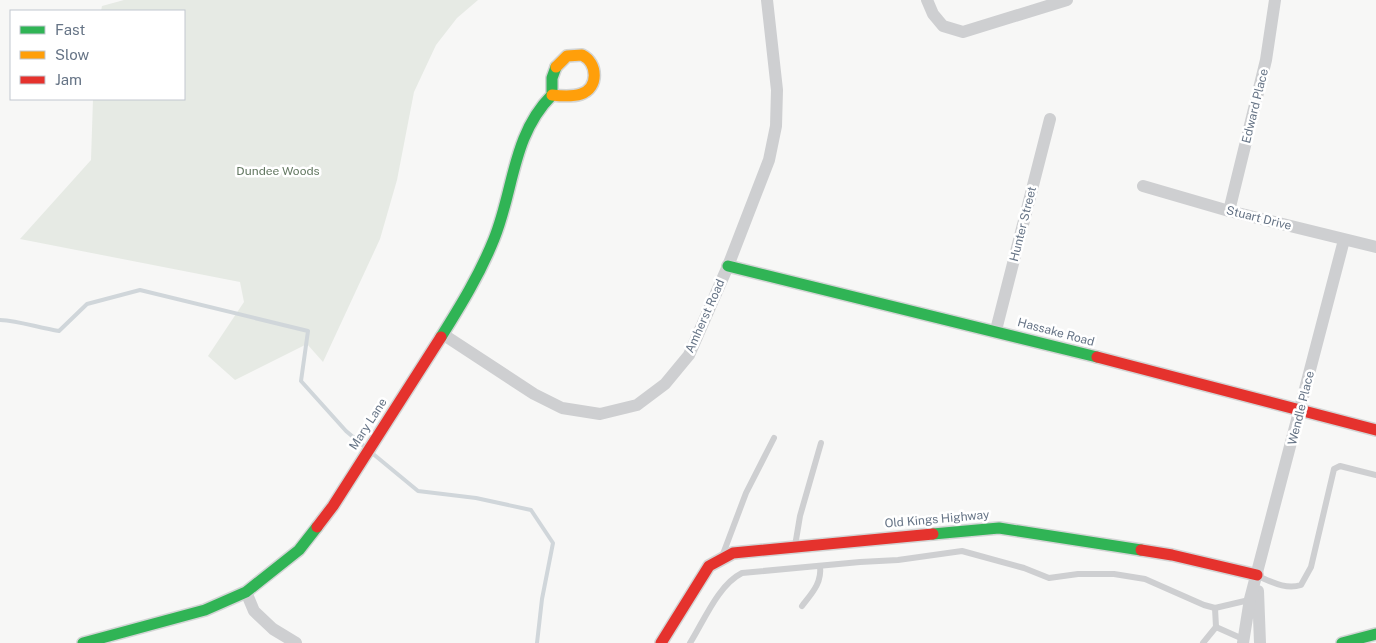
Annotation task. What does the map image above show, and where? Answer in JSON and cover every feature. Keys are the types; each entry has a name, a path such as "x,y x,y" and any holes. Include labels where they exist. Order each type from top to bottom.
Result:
{"street":[{"name":"Amherst Road","path":"444,334 534,394 562,408 600,414 637,405 665,384 689,355 728,266 769,160 776,126 777,90 767,0"},
{"path":"927,0 933,14 943,26 963,32 1067,0"},
{"name":"Edward Place","path":"1229,211 1266,60 1275,0"},
{"name":"Mary Lane","path":"83,643 205,610 246,592 299,550 333,506 365,452 444,334 487,260 495,237 511,174 527,129 538,109 552,95"},
{"name":"Hunter Street","path":"996,330 1050,119"},
{"name":"Stuart Drive","path":"1143,186 1229,211 1376,247"},
{"name":"Wendle Place","path":"1243,641 1250,599 1301,411 1344,240"},
{"name":"Hassake Road","path":"728,266 996,330 1376,430"},
{"name":"Old Kings Highway","path":"661,643 710,566 733,553 999,528 1172,555 1257,575"},
{"name":"Wendle Place","path":"1257,575 1260,643"},
{"path":"246,592 254,611 273,629 296,643"},
{"path":"1342,643 1376,634"}],"lane":[{"path":"721,560 746,493 774,438"},
{"path":"795,547 800,516 821,443"},
{"path":"1257,575 1276,584 1288,587 1301,585 1311,567 1334,469 1340,466 1376,474"},
{"path":"690,643 724,589 735,577 742,573 898,560 962,551 1024,568 1049,578 1106,574 1144,579 1204,606 1215,608 1250,599"},
{"path":"802,606 819,583 821,576 820,566"},
{"path":"1203,643 1216,626 1215,608"},
{"path":"1216,626 1243,641"}],"green space":[{"name":"Dundee Woods","path":"124,0 478,0 457,18 436,45 414,92 397,180 380,239 323,362 307,344 235,380 208,356 244,302 240,282 20,239 91,160 93,100 185,100 185,10 101,10 102,6"}],"waterway":[{"path":"0,320 59,331 87,304 140,290 308,331 301,381 346,431 365,447"},
{"path":"372,453 418,491 476,498 531,510 553,543 542,599 537,643"}],"traffic: fast":[{"path":"441,337 470,289 489,252 501,220 521,145 529,127 552,95 552,78 556,67"},
{"path":"728,266 1097,357"},
{"path":"83,643 205,610 246,592 299,550 317,527"},
{"path":"933,534 999,528 1141,550"},
{"path":"1342,643 1376,634"}],"traffic: slow":[{"path":"552,95 570,96 581,94 591,86 594,75 591,64 582,55 567,56 556,67"}],"traffic: jam":[{"path":"317,527 333,506 441,337"},
{"path":"1097,357 1376,430"},
{"path":"661,643 709,566 733,553 933,534"},
{"path":"1141,550 1172,555 1257,575"}]}
